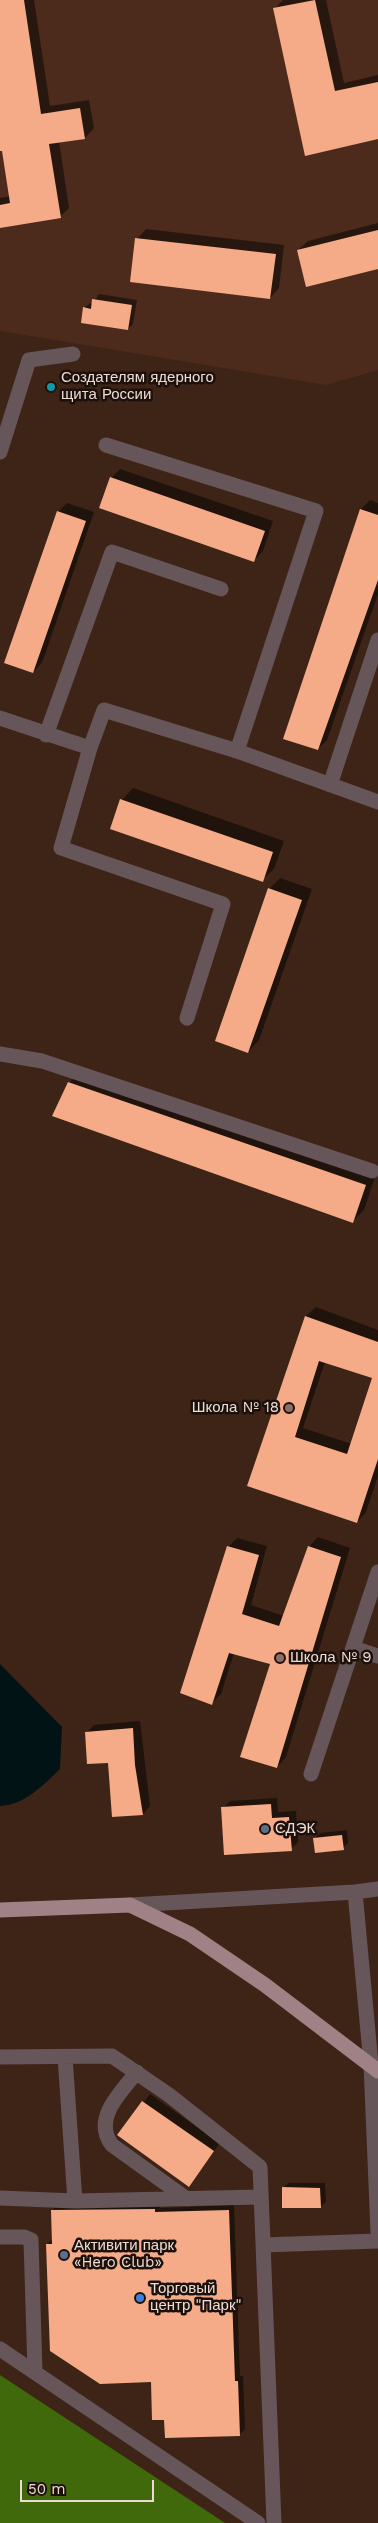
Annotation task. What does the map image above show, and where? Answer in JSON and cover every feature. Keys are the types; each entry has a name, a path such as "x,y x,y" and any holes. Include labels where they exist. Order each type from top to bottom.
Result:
{"main road":[{"path":"0,1910 130,1905 190,1934 265,1985 374,2067"}],"street":[{"path":"0,452 28,360 72,354"},
{"path":"106,445 316,512 237,751"},
{"path":"46,735 112,552 221,589"},
{"path":"330,785 378,640"},
{"path":"187,1018 223,904 61,848 90,748 104,710 237,751 378,802"},
{"path":"0,718 46,735 90,748"},
{"path":"0,1054 42,1060 372,1171"},
{"path":"310,1774 378,1572"},
{"path":"353,1648 378,1656"},
{"path":"130,1905 354,1892 378,1888"},
{"path":"354,1892 374,2067 378,2232"},
{"path":"0,2057 112,2056 137,2072 260,2167 274,2523"},
{"path":"65,2057 74,2201"},
{"path":"137,2072 109,2107 106,2124 107,2139 112,2145 187,2198"},
{"path":"0,2198 74,2201 261,2197"},
{"path":"0,2237 24,2236 31,2240 35,2371"},
{"path":"263,2245 378,2241"},
{"path":"0,2349 258,2523"}],"shaded area":[{"path":"0,0 378,0 378,370 326,385 0,331"},
{"path":"0,1664 62,1727 60,1769 25,1798 9,1805 0,1806"}],"green space":[{"path":"0,2375 225,2523 0,2523"}],"building":[{"path":"0,0 24,0 41,114 80,108 85,139 49,144 61,218 0,228 0,205 10,203 2,151 0,151"},
{"path":"315,0 335,91 378,82 378,139 305,156 273,8"},
{"path":"378,230 378,269 306,287 297,250"},
{"path":"135,238 276,254 270,299 130,282"},
{"path":"92,299 132,305 128,330 81,323 83,307 91,309"},
{"path":"110,477 265,531 254,562 99,508"},
{"path":"360,509 378,515 378,580 318,750 283,739"},
{"path":"57,511 86,521 33,673 4,663"},
{"path":"120,799 273,852 263,882 110,829"},
{"path":"268,888 302,900 248,1053 215,1041"},
{"path":"68,1082 366,1185 353,1223 52,1116"},
{"name":"Школа № 18","path":"305,1316 378,1342 378,1459 357,1523 247,1486","holes":["319,1361 372,1378 347,1454 295,1437"]},
{"name":"Школа № 9","path":"227,1546 259,1555 242,1614 279,1626 308,1546 341,1557 277,1768 240,1757 270,1664 229,1653 212,1705 180,1693"},
{"path":"133,1728 135,1765 143,1815 112,1817 108,1763 87,1764 85,1732"},
{"path":"271,1804 272,1818 289,1817 292,1851 224,1855 221,1807"},
{"path":"342,1835 344,1850 315,1853 313,1838"},
{"path":"142,2101 214,2151 189,2187 117,2135"},
{"path":"282,2187 320,2188 321,2208 282,2208"},
{"name":"Торговый центр \"Парк\"","path":"155,2209 155,2212 229,2210 235,2381 238,2381 240,2436 165,2438 164,2420 152,2420 151,2382 100,2384 50,2351 46,2244 52,2244 51,2210"}],"place":[{"name":"Создателям ядерного щита России","path":"51,387"},
{"name":"Школа № 18","path":"289,1408"},
{"name":"Школа № 9","path":"280,1658"},
{"name":"СДЭК","path":"265,1829"},
{"name":"Активити парк «Hero Club»","path":"64,2255"},
{"name":"Торговый центр \"Парк\"","path":"140,2298"}]}
